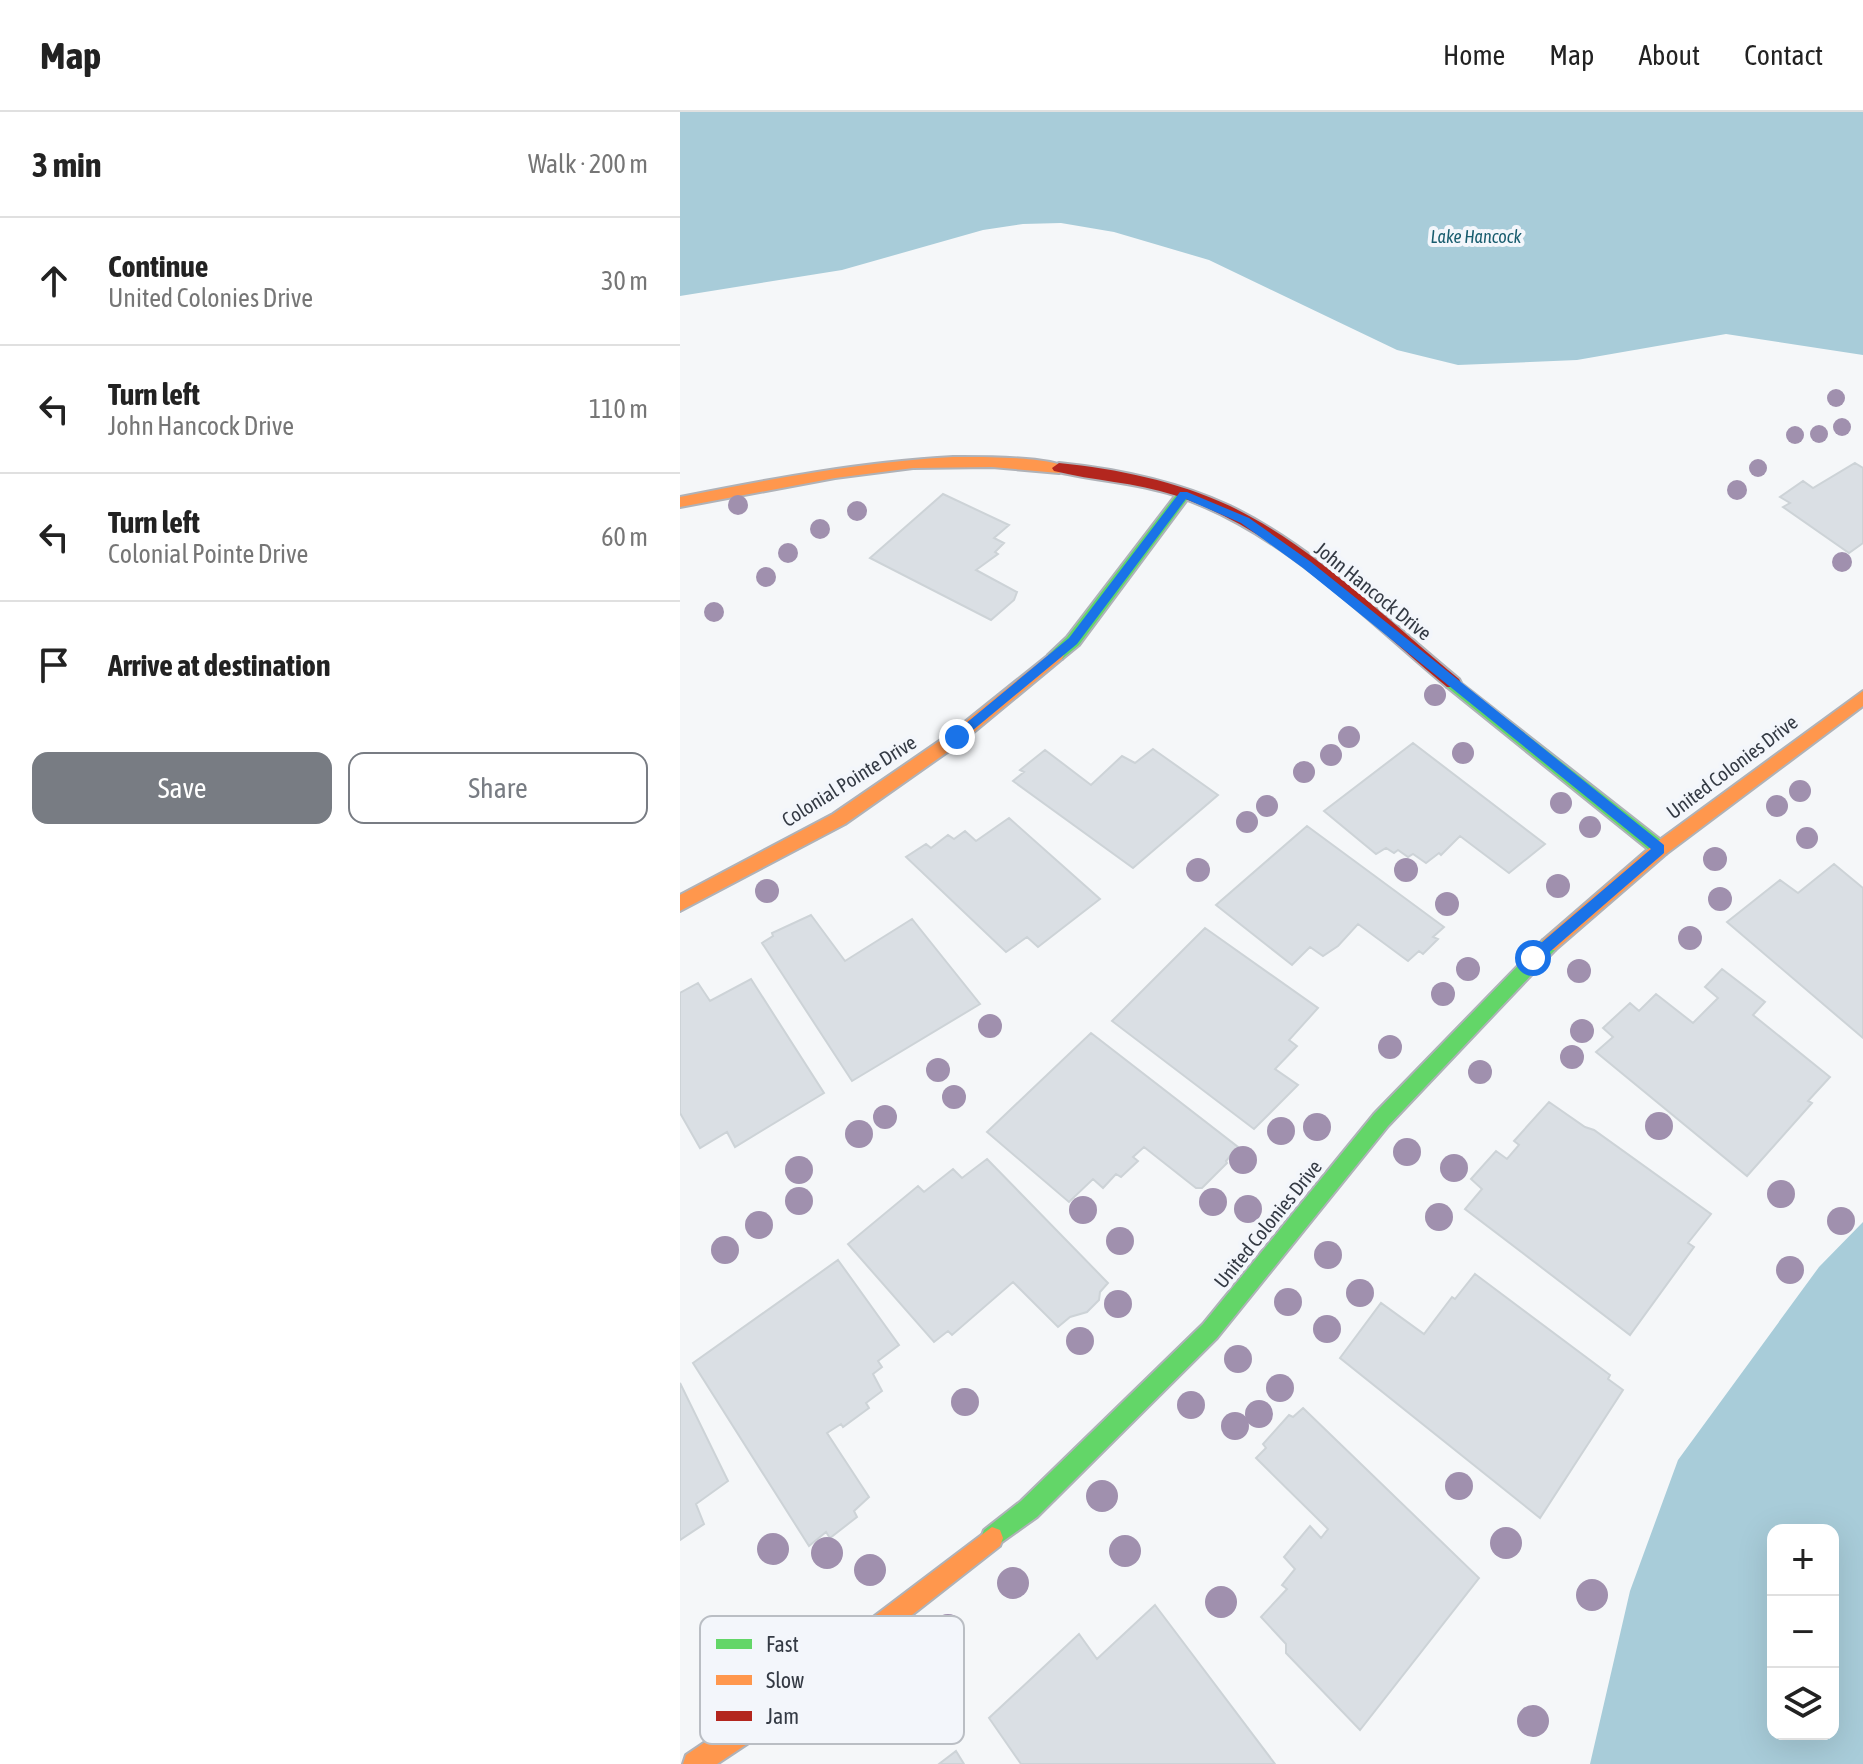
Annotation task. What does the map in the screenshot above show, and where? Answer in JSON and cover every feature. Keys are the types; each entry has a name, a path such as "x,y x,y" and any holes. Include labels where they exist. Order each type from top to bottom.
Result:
{"street":[{"name":"John Hancock Drive","path":"680,502 806,477 926,464 990,462 1111,472 1184,494 1245,521 1307,565 1660,849"},
{"name":"Colonial Pointe Drive","path":"680,904 839,819 957,737 1073,641 1184,494"},
{"name":"United Colonies Drive","path":"891,1616 1029,1509 1210,1331 1381,1120 1522,969 1660,849 1863,697"},
{"name":"United Colonies Drive","path":"695,1764 725,1744"}],"water":[{"name":"Lake Hancock","path":"680,112 1863,112 1863,355 1726,334 1577,360 1458,365 1397,350 1209,260 1114,232 1061,223 1023,224 983,230 842,270 680,296"},
{"path":"1863,1222 1863,1764 1590,1764 1630,1591 1678,1460 1819,1267"}],"building":[{"path":"1855,463 1863,468 1863,543 1849,553 1783,507 1790,503 1780,497 1803,481 1813,488"},
{"path":"943,494 1009,525 994,538 1004,543 995,552 998,554 976,570 1017,592 1014,600 991,620 870,558"},
{"path":"1413,743 1545,844 1509,873 1460,836 1441,855 1439,853 1426,863 1413,854 1408,857 1398,850 1394,853 1386,848 1376,854 1324,811"},
{"path":"1153,749 1218,795 1133,868 1013,781 1024,772 1020,770 1045,750 1091,785 1122,756 1135,763"},
{"path":"1009,818 1100,899 1038,947 1027,937 1006,952 906,857 926,844 931,848 948,835 954,839 965,831 976,841"},
{"path":"1307,826 1444,927 1433,937 1438,939 1423,954 1419,951 1408,961 1358,924 1338,946 1323,956 1310,947 1292,965 1216,905"},
{"path":"1834,864 1863,888 1863,1038 1727,922 1780,880 1798,893"},
{"path":"811,915 845,961 912,919 980,1004 852,1081 762,943 773,936 772,933"},
{"path":"1205,928 1318,1008 1289,1040 1297,1046 1275,1069 1298,1085 1254,1129 1112,1021"},
{"path":"1722,969 1765,1002 1753,1015 1830,1077 1808,1101 1812,1103 1747,1176 1596,1052 1613,1037 1603,1028 1630,1003 1639,1011 1656,994 1693,1023 1718,998 1705,987"},
{"path":"751,979 824,1093 735,1147 727,1132 700,1148 680,1113 680,993 698,983 710,1001"},
{"path":"1091,1033 1238,1147 1202,1188 1196,1188 1144,1147 1133,1157 1138,1161 1121,1177 1116,1174 1103,1188 1093,1179 1069,1202 987,1132"},
{"path":"1549,1102 1594,1130 1711,1214 1688,1243 1694,1247 1630,1335 1465,1209 1482,1189 1471,1179 1496,1151 1507,1159 1519,1145 1514,1141"},
{"path":"987,1159 1108,1283 1100,1292 1099,1300 1087,1312 1070,1317 1058,1327 1013,1282 952,1335 948,1331 934,1342 848,1244 918,1186 924,1192 953,1169 962,1178"},
{"path":"838,1260 899,1345 878,1361 882,1367 873,1374 882,1391 866,1403 869,1408 843,1427 841,1424 827,1433 869,1497 854,1511 857,1517 830,1538 826,1532 809,1546 693,1363"},
{"path":"1475,1274 1610,1375 1608,1379 1623,1390 1540,1518 1340,1358 1381,1303 1424,1334 1452,1297 1455,1299"},
{"path":"680,1383 728,1481 696,1504 704,1524 680,1540"},
{"path":"1303,1408 1479,1578 1360,1730 1286,1653 1286,1644 1261,1617 1287,1589 1282,1585 1295,1569 1284,1557 1310,1526 1321,1538 1328,1529 1256,1458 1266,1448 1263,1444 1289,1415 1293,1417"},
{"path":"1155,1605 1275,1764 1021,1764 989,1718 1079,1634 1097,1659"},
{"path":"956,1751 964,1764 939,1764"}],"traffic: fast":[{"path":"1056,655 1073,641 1184,494"},
{"path":"1453,683 1660,849"},
{"path":"992,1538 1029,1509 1210,1331 1381,1120 1549,945"}],"traffic: slow":[{"path":"680,502 835,473 913,464 992,462 1059,468"},
{"path":"680,904 839,819 957,737 1056,655"},
{"path":"1549,945 1660,849 1863,697"},
{"path":"892,1616 992,1538"},
{"path":"695,1764 725,1744"}],"traffic: jam":[{"path":"1059,468 1156,484 1202,500 1246,521 1326,577 1453,683"}],"route":[{"path":"957,737 1073,641 1184,494 1245,521 1307,565 1660,849 1533,958"}]}
